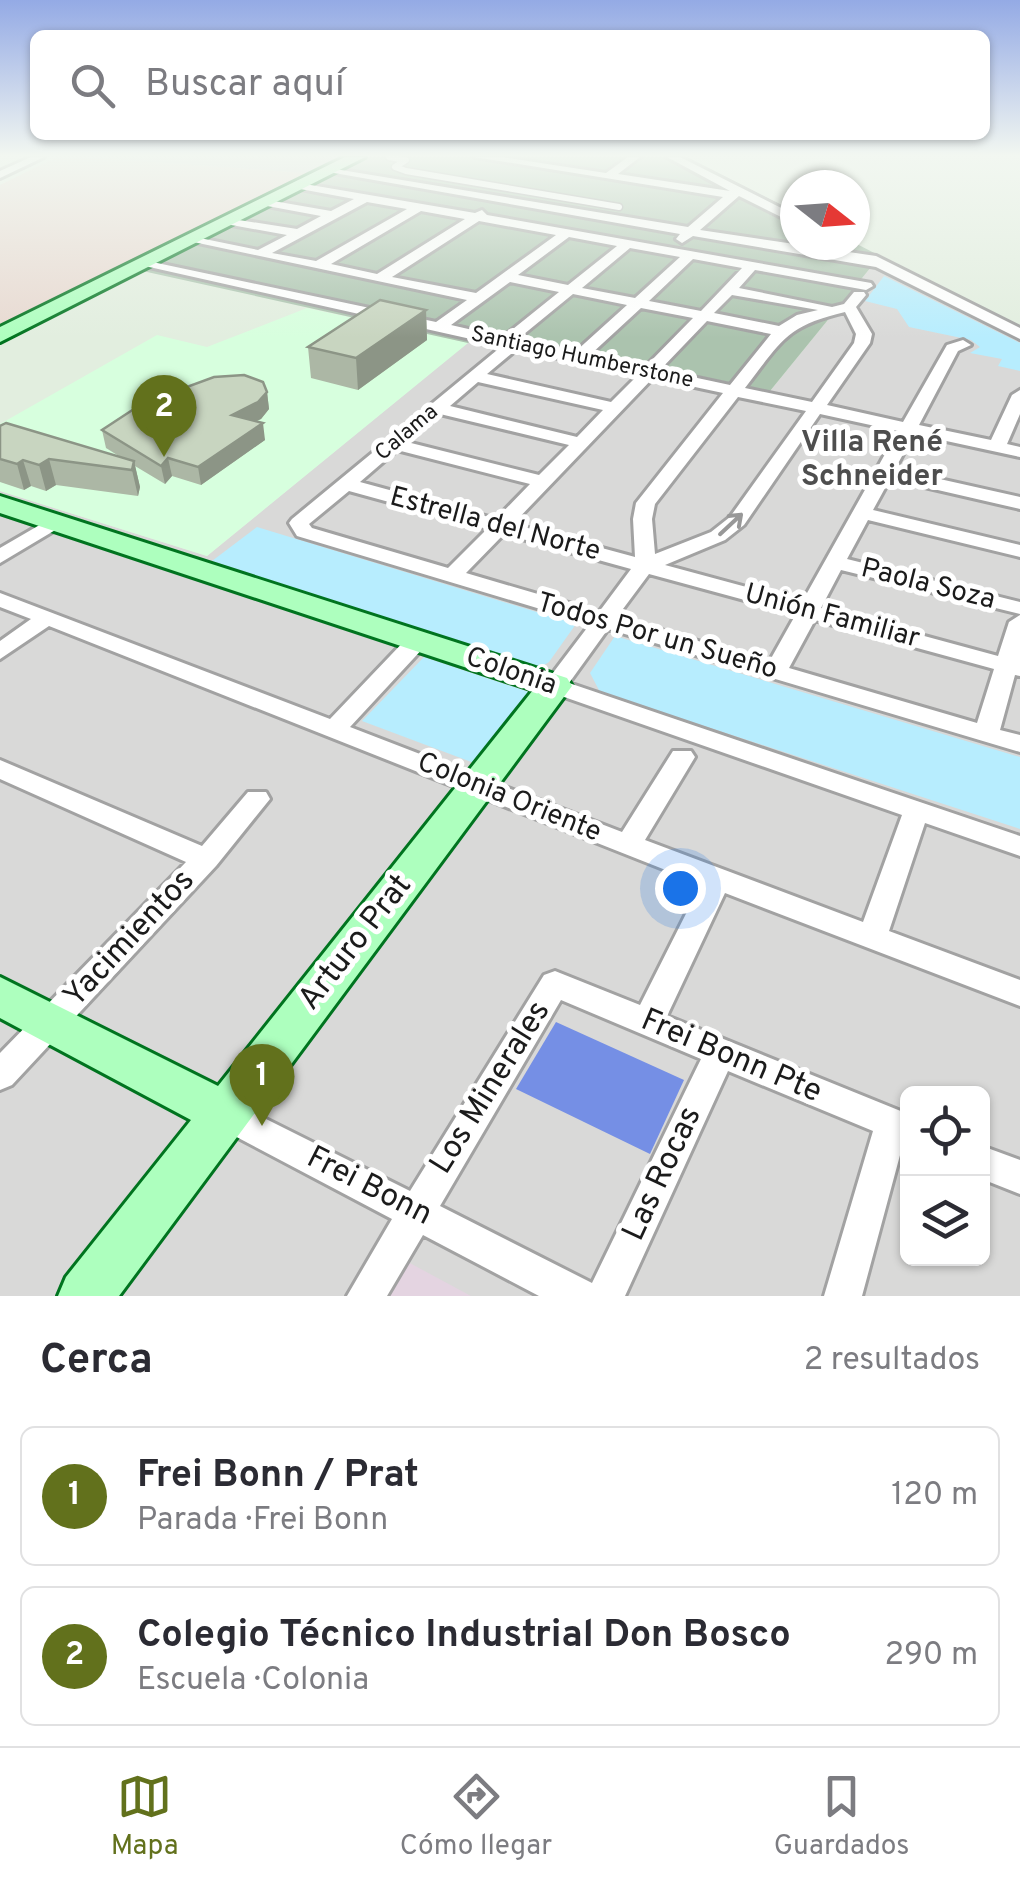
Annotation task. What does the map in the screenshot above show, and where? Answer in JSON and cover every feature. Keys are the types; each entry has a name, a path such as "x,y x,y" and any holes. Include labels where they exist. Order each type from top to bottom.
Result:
{"street":[{"path":"0,335 237,217"},
{"path":"260,254 328,217"},
{"path":"318,266 402,217"},
{"path":"380,278 476,217"},
{"path":"480,217 866,286"},
{"path":"606,217 882,264"},
{"path":"668,251 706,217"},
{"path":"230,221 299,233"},
{"path":"439,327 567,233"},
{"path":"190,240 478,298"},
{"name":"Calama","path":"299,524 627,244"},
{"path":"580,357 690,255"},
{"path":"870,258 1020,334"},
{"name":"Santiago Humberstone","path":"144,264 1020,452"},
{"path":"555,686 644,566 647,550 640,518 646,502 781,331 802,318 844,308 882,264"},
{"path":"452,576 752,266"},
{"path":"507,277 781,331"},
{"path":"644,566 718,536 737,521 862,344 864,334 844,308 728,290"},
{"path":"775,672 952,348 964,345"},
{"path":"475,376 616,408"},
{"path":"997,448 1020,395"},
{"path":"437,408 582,442"},
{"path":"394,444 543,482"},
{"path":"884,472 1020,503"},
{"name":"Estrella del Norte","path":"346,484 644,566"},
{"name":"Colonia","path":"0,504 418,640 1020,846"},
{"path":"862,513 1020,551"},
{"path":"0,557 55,522"},
{"name":"Todos Por un Sueño","path":"299,524 304,532 1020,744"},
{"name":"Paola Soza","path":"835,562 1020,608"},
{"name":"Unión Familiar","path":"644,566 1013,667"},
{"name":"Colonia Oriente","path":"0,599 628,846 1020,993"},
{"path":"0,652 49,616"},
{"path":"986,734 1013,667 1020,622"},
{"path":"335,728 418,640"},
{"name":"Arturo Prat","path":"85,1296 555,686"},
{"path":"628,846 682,757"},
{"path":"0,769 206,859"},
{"name":"Yacimientos","path":"0,1075 206,859 257,799"},
{"path":"872,938 916,812"},
{"path":"648,1022 718,879"},
{"name":"Frei Bonn Pte","path":"555,984 900,1127"},
{"name":"Los Minerales","path":"366,1296 555,984"},
{"name":"Frei Bonn","path":"0,996 578,1296"},
{"name":"Las Rocas","path":"605,1296 720,1052"},
{"path":"843,1296 900,1127"},
{"path":"990,1165 1020,1177"}],"shaded area":[{"path":"0,217 231,217 0,332"},
{"path":"244,217 780,217 780,260 870,260 870,251 880,256 770,391 483,330 468,343 138,270"},
{"path":"880,256 1020,327 1020,1296 0,1296 0,491 207,556 483,330 770,391"},
{"path":"884,276 1020,343 1020,371 998,366 1002,359 970,353 980,347 971,340 909,327 897,309 865,301"},
{"path":"307,308 468,343 207,556 0,491 0,424 157,335 207,347"},
{"path":"257,527 576,624 549,662 536,670 212,561"},
{"path":"615,636 1020,757 1020,829 600,692 590,673"},
{"path":"424,657 529,692 474,763 362,721"},
{"path":"556,1022 684,1080 650,1154 516,1089"},
{"path":"406,1261 471,1296 386,1296"}],"building":[{"path":"380,300 426,310 356,358 308,347"},
{"path":"244,375 263,382 267,392 258,402 232,415 263,423 198,467 168,458 161,466 102,430 143,403 214,377"},
{"path":"6,423 134,461 132,470 49,459 39,465 0,459 0,426"}],"place":[{"name":"Colegio Técnico Industrial Don Bosco","path":"164,457"},
{"name":"Frei Bonn / Prat","path":"262,1126"}],"district":[{"name":"Villa René Schneider","path":"872,460"}]}
